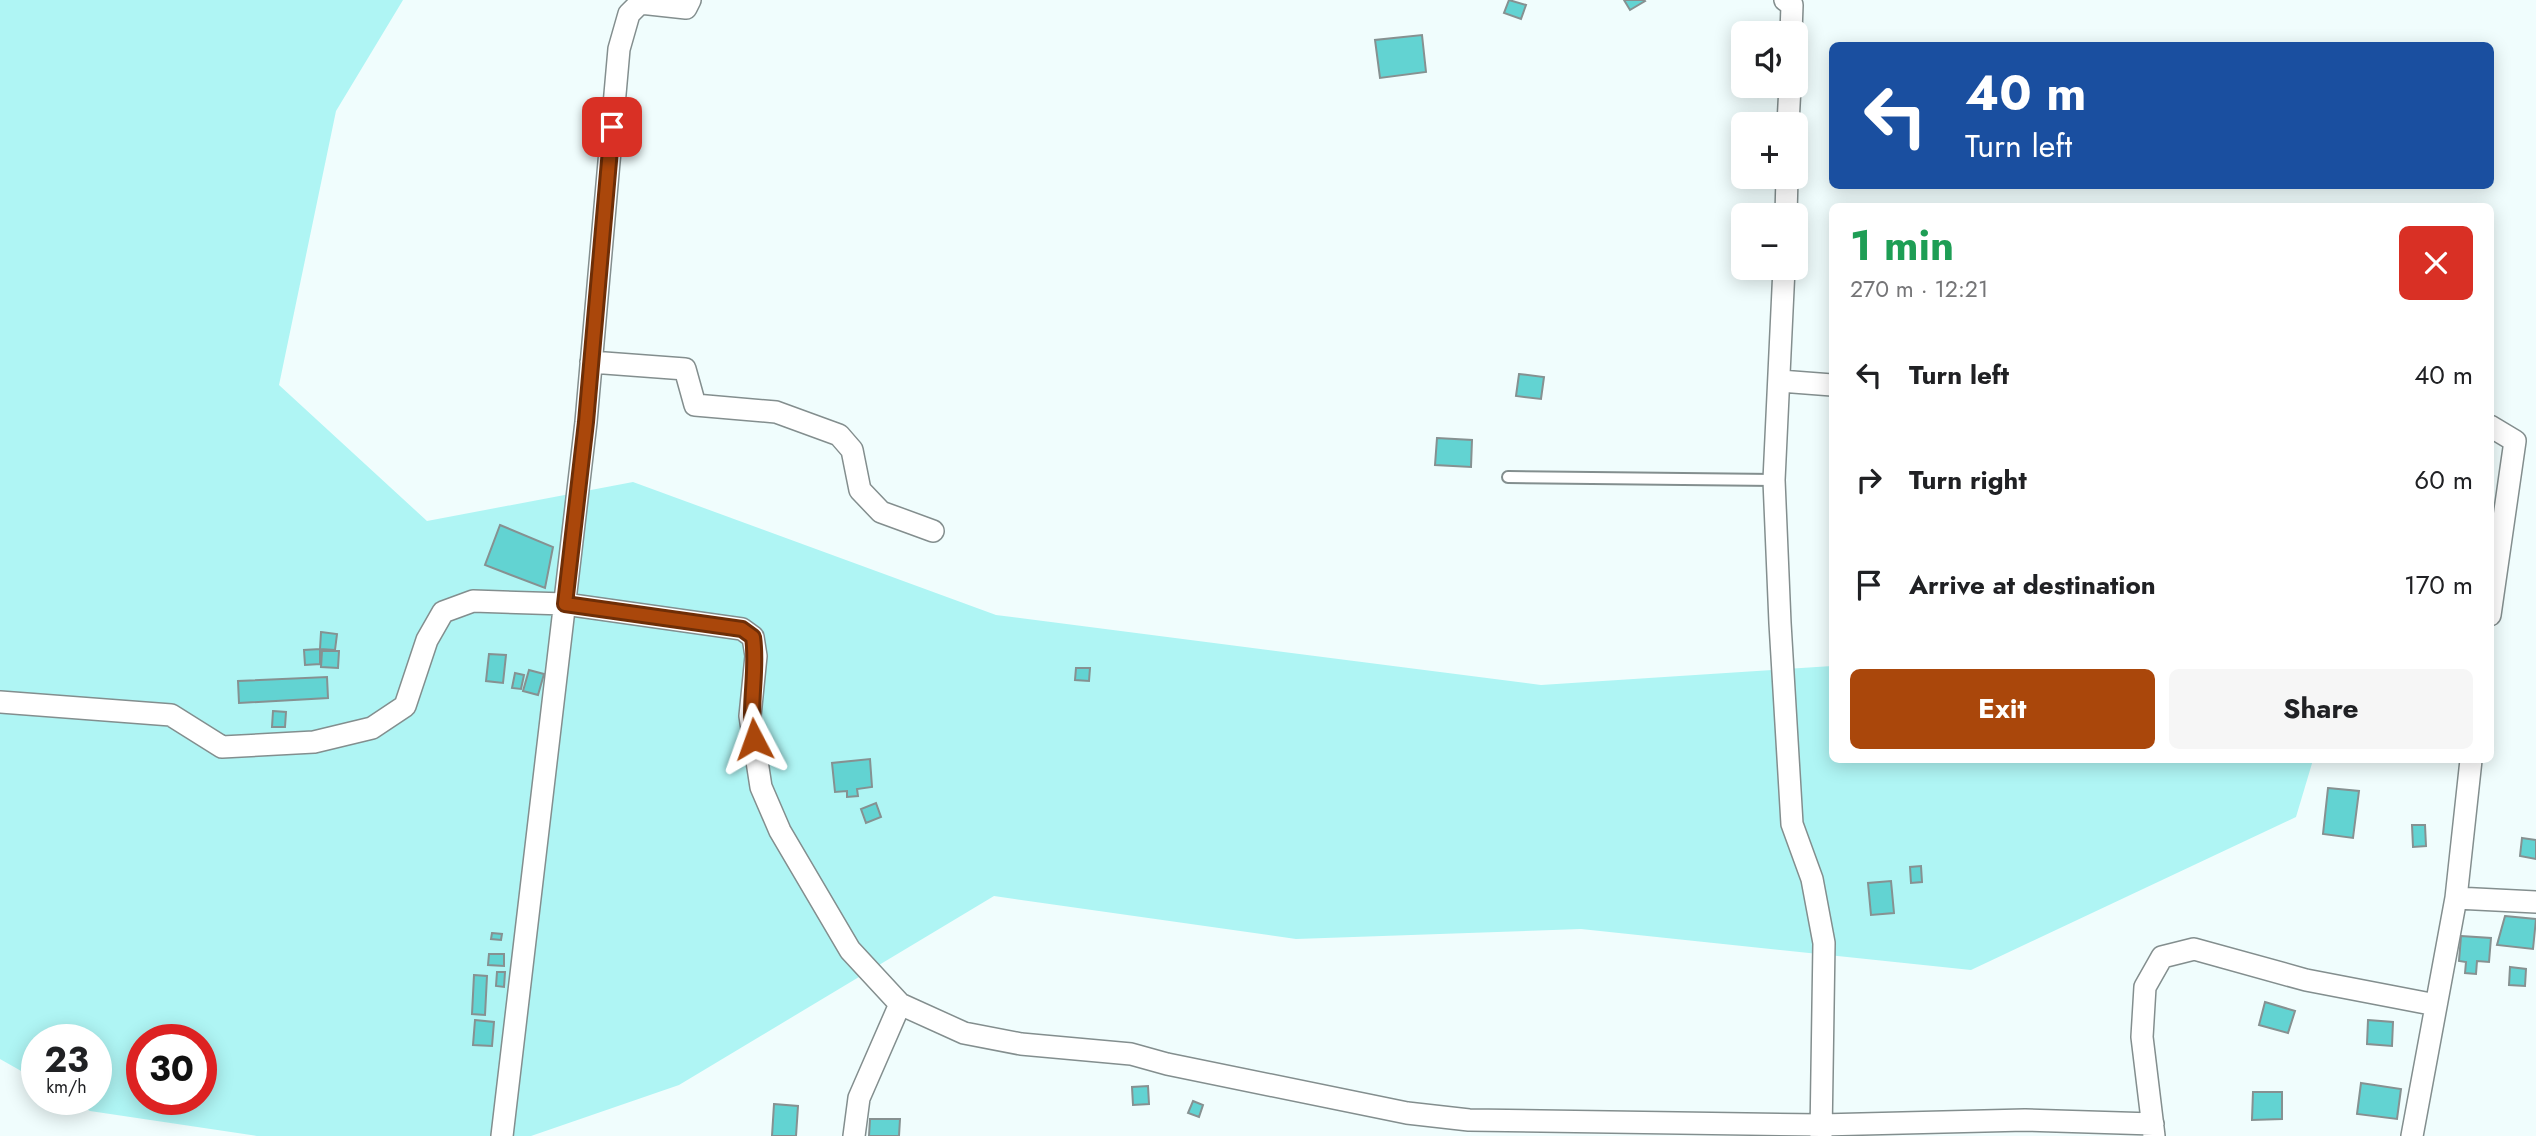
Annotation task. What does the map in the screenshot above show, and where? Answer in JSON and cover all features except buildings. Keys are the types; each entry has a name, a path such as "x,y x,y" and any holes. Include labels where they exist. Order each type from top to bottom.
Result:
{"street":[{"path":"502,1136 592,362 619,49 629,14 640,4 673,9 686,8 690,0"},
{"path":"1785,0 1792,5 1791,21"},
{"path":"1784,280 1774,480 1792,824 1812,879 1824,943 1821,1130"},
{"path":"592,362 685,369 695,405 776,412 839,435 852,450 860,490 881,512 933,531"},
{"path":"1780,381 1829,385"},
{"path":"2494,428 2515,441 2494,587"},
{"path":"0,702 171,715 222,747 314,742 372,728 405,705 427,640 443,612 473,601 565,604 742,629 753,637 756,656 750,716 761,787 780,831 850,950 900,1004 964,1033 1021,1044 1080,1047 1131,1054 1407,1112 1469,1120 1821,1130 2025,1120 2154,1130 2142,1037 2145,987 2162,957 2194,949 2306,980 2436,1005"},
{"path":"2412,1136 2456,898 2471,763"},
{"path":"2456,898 2536,902"},
{"path":"854,1136 859,1098 900,1004"}],"lane":[{"path":"1508,477 1774,480"}],"shaded area":[{"path":"0,0 403,0 336,111 279,385 427,521 633,482 996,615 1541,685 1829,666 1829,763 2312,763 2296,817 1971,970 1581,929 1296,939 994,896 679,1085 531,1136 257,1136 112,1114 112,1024 21,1024 21,1071 0,1059"}],"route":[{"path":"612,127 586,422 565,604 742,629 753,637 756,656 750,716 754,739"}]}
